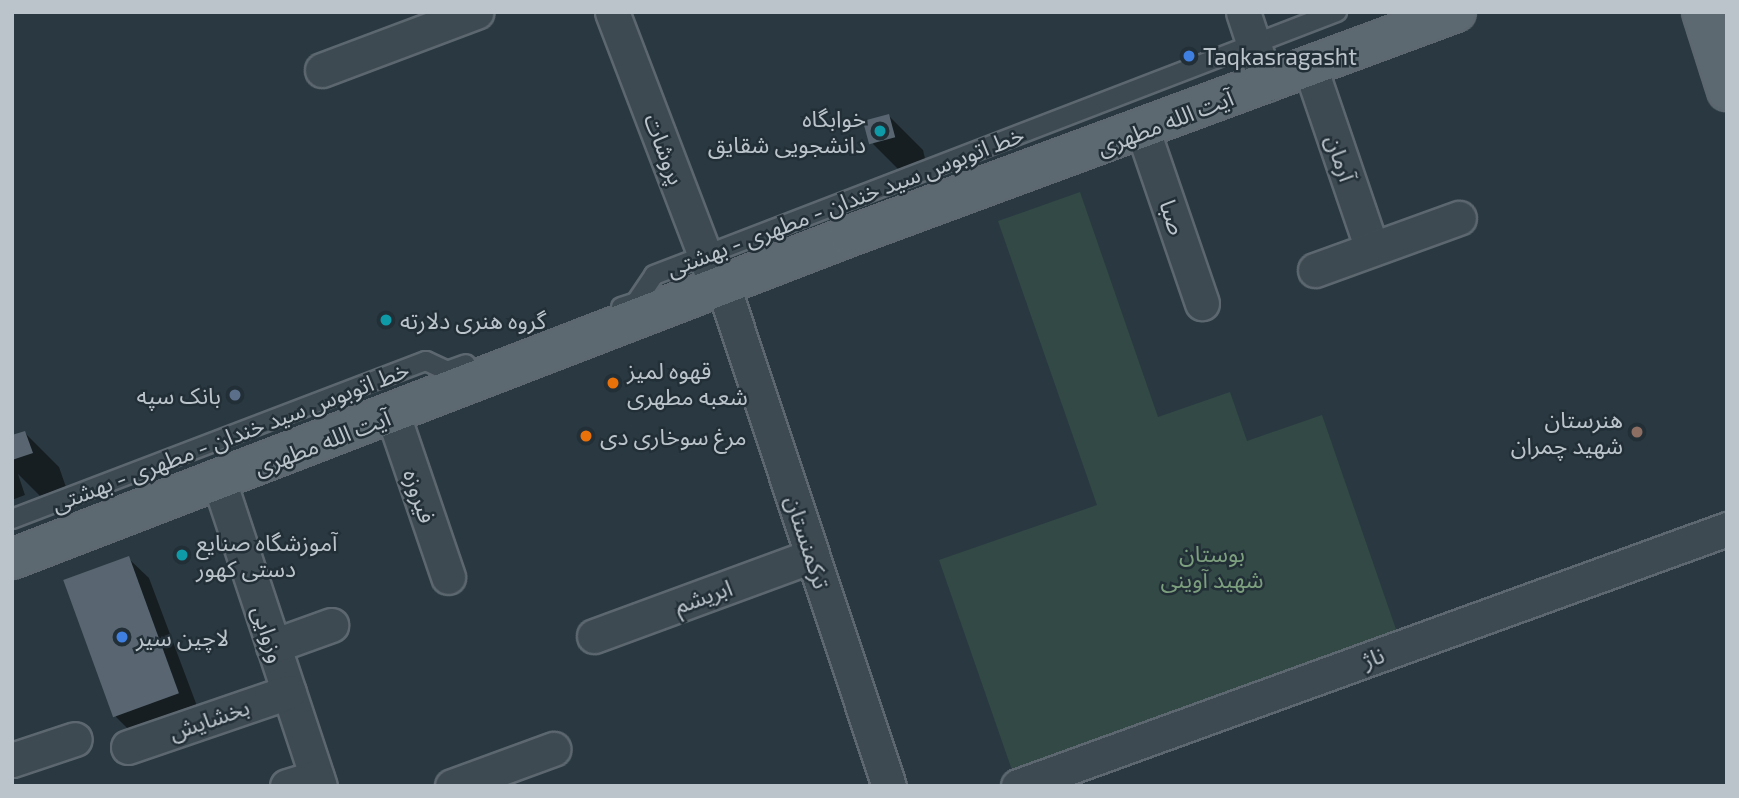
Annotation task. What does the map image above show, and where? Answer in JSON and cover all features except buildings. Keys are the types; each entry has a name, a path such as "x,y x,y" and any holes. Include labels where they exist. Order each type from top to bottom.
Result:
{"main road":[{"name":"آیت الله مطهری","path":"12,559 632,325 661,323 716,280 855,249 873,232 1456,12"},
{"path":"1702,12 1727,91"}],"street":[{"path":"321,71 476,12"},
{"name":"پروشات","path":"612,12 716,280"},
{"path":"1243,12 1267,84"},
{"name":"آرمان","path":"1310,67 1372,249"},
{"name":"صبا","path":"1143,131 1202,303"},
{"path":"1315,270 1459,218"},
{"name":"ترکمنستان","path":"716,280 889,786"},
{"name":"فیروزه","path":"393,415 448,577"},
{"name":"وزوایی","path":"219,481 289,692 308,783"},
{"name":"ناژ","path":"1018,786 1727,529"},
{"name":"ابریشم","path":"594,636 812,556"},
{"path":"273,646 331,625"},
{"name":"بخشایش","path":"128,747 289,692"},
{"path":"12,760 75,739"},
{"path":"452,786 553,749"}],"lane":[{"name":"خط اتوبوس سید خندان - مطهری - بهشتی","path":"12,519 426,361 447,371 636,302 654,275 716,280 1254,44 1337,12"}],"green space":[{"name":"بوستان شهید آوینی","path":"1080,192 1158,417 1230,392 1247,441 1322,415 1399,638 1013,773 939,560 1097,505 998,221"}],"place":[{"name":"Taqkasragasht","path":"1189,56"},
{"name":"خوابگاه دانشجویی شقایق","path":"880,131"},
{"name":"گروه هنری دلارته","path":"386,320"},
{"name":"قهوه لمیز شعبه مطهری","path":"613,383"},
{"name":"بانک سپه","path":"235,395"},
{"name":"هنرستان شهید چمران","path":"1637,432"},
{"name":"مرغ سوخاری دی","path":"586,436"},
{"name":"آموزشگاه صنایع دستی کهور","path":"182,555"},
{"name":"لاچین سیر","path":"122,637"}]}
